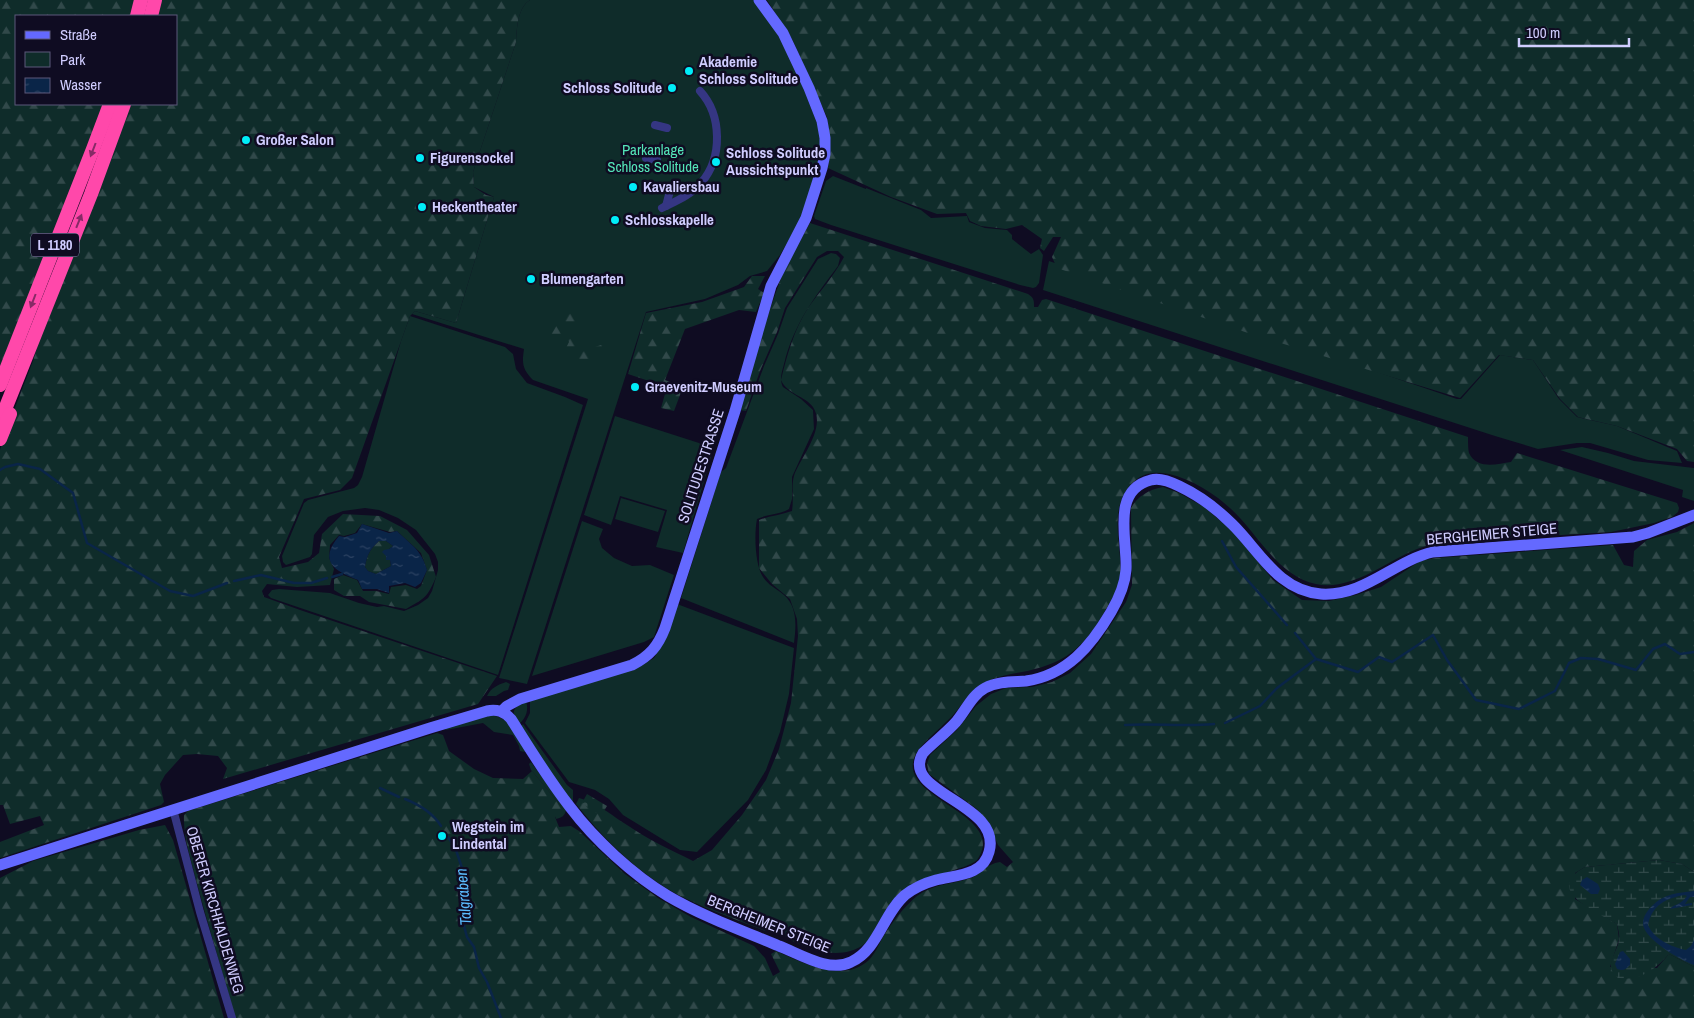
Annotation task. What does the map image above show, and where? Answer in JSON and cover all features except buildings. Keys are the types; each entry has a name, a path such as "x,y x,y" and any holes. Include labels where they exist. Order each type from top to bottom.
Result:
{"highway":[{"path":"137,15 141,0"},
{"path":"151,15 155,0"},
{"name":"L 1180","path":"0,385 110,105"},
{"name":"L 1180","path":"0,422 91,194 124,105"},
{"path":"0,439 18,391 21,369"}],"street":[{"name":"SOLITUDESTRASSE","path":"502,711 520,699 643,659 652,652 665,628 735,411 771,286 806,218 825,154 822,121 809,88 784,34 759,0"},
{"path":"671,187 664,207 691,193 703,175 710,169 713,143 717,131 712,112 700,91"},
{"path":"654,124 667,128"},
{"path":"646,158 657,160"},
{"name":"BERGHEIMER STEIGE","path":"502,711 511,719 575,814 619,858 653,886 687,906 764,940 822,963 833,966 842,965 851,963 866,952 890,913 906,895 926,883 974,871 982,866 986,860 990,844 984,826 966,808 923,778 919,765 920,758 957,720 975,696 986,687 1042,678 1072,662 1087,647 1112,611 1123,587 1126,571 1123,532 1124,512 1131,495 1136,488 1145,482 1159,479 1190,492 1231,523 1277,575 1289,584 1304,591 1321,594 1358,588 1418,556 1433,552 1633,537 1648,533 1694,514"},
{"path":"0,865 487,711 502,711"},
{"name":"OBERER KIRCHHALDENWEG","path":"173,809 200,912 232,1018"}],"green space":[{"path":"0,0 135,0 131,15 15,15 15,105 105,105 0,372"},
{"path":"160,0 530,0 520,13 516,42 473,172 474,187 486,195 494,197 456,323 415,311 410,316 352,478 340,490 304,499 279,557 282,568 308,562 319,553 322,534 343,514 380,516 407,530 429,555 436,577 433,584 425,597 406,609 369,602 360,596 344,596 334,590 334,579 343,575 357,580 363,591 389,594 391,587 406,585 417,589 421,586 427,570 421,553 397,531 390,532 362,524 355,533 344,536 339,535 330,545 329,558 334,569 330,585 297,587 267,584 262,591 264,597 497,676 478,704 223,779 227,768 218,756 183,755 165,775 160,784 164,802 161,805 0,858 0,842 44,825 40,816 10,824 3,805 0,805 1,444 33,361 46,318 129,105 178,105 178,15 156,15"},
{"name":"Parkanlage Schloss Solitude","path":"530,0 754,0 772,24 794,64 822,136 819,164 800,221 780,255 767,271 750,276 738,285 705,299 646,312 527,684 499,678 588,399 533,380 524,366 524,349 412,314 415,311 456,323 494,197 474,187 473,172 516,42 520,13"},
{"path":"767,0 1694,0 1694,462 1687,461 1677,449 1617,426 1578,417 1560,399 1533,360 1499,355 1460,398 1245,332 1057,268 1052,257 1061,237 1053,237 1044,251 1040,248 1042,239 1022,225 1006,229 981,226 970,221 966,213 937,214 891,197 828,168 830,146 827,117 793,41"},
{"path":"833,176 921,210 931,218 967,216 969,222 985,228 1007,230 1012,235 1012,239 1031,254 1039,249 1043,255 1039,283 1033,288 1020,285 815,219 814,216 826,181"},
{"path":"810,223 1028,294 1033,299 1034,307 1038,307 1042,300 1046,299 1468,437 1469,453 1477,462 1482,464 1494,465 1511,462 1517,453 1677,503 1678,512 1672,517 1654,523 1611,532 1443,542 1410,552 1365,576 1341,584 1328,585 1316,584 1293,574 1273,557 1233,511 1198,485 1179,477 1160,473 1152,473 1137,479 1123,496 1118,516 1121,575 1112,599 1084,641 1066,656 1046,666 997,677 979,686 917,752 913,766 917,779 927,790 969,820 979,831 983,846 977,860 930,881 894,901 888,907 868,940 857,949 836,953 822,952 809,948 787,937 773,923 765,931 704,907 668,889 624,856 576,804 579,798 593,803 643,835 693,861 712,850 742,815 766,780 779,749 791,703 798,636 797,619 790,599 772,584 759,568 759,520 792,511 794,476 815,433 817,424 813,407 810,403 787,389 781,380 792,343 803,316 844,257 838,251 827,251 817,257 785,308 746,411 739,410 784,270"},
{"path":"831,253 836,254 840,258 838,266 799,324 788,350 781,376 783,387 813,410 814,429 792,477 792,499 789,509 757,519 756,525 755,541 760,572 765,580 784,595 792,605 795,618 794,643 681,598 721,472 726,468 787,308 818,259"},
{"path":"1049,261 1457,399 1461,399 1500,355 1533,360 1559,399 1577,417 1617,426 1677,451 1682,463 1648,460 1590,443 1538,449 1495,436 1043,290"},
{"path":"752,276 765,276 758,289 764,293 756,312 739,310 685,329 665,380 683,387 674,411 661,408 667,387 628,374 646,313 702,302 744,287"},
{"path":"564,303 575,304 577,311 574,313 574,316 579,335 583,337 583,346 592,348 604,344 607,348 605,355 585,360 571,359 566,357 565,350 569,342 566,337 554,339 545,335 543,328 566,317"},
{"path":"410,316 505,347 513,354 516,369 527,383 583,405 498,675 271,598 268,595 272,590 279,589 330,593 359,603 404,611 428,598 432,591 438,570 435,554 416,530 398,518 379,510 365,508 343,511 328,517 314,535 310,557 286,565 283,562 282,556 304,503 308,500 354,488 358,485"},
{"path":"615,416 699,443 712,454 683,553 656,547 667,510 620,496 611,525 584,515"},
{"path":"1582,447 1634,461 1694,468 1694,501 1682,497 1683,490 1560,450"},
{"path":"1163,487 1179,493 1204,507 1232,531 1273,580 1302,600 1329,601 1356,595 1381,587 1420,561 1436,558 1613,545 1624,565 1633,567 1634,551 1647,540 1677,532 1694,523 1694,872 1682,864 1659,860 1585,867 1575,873 1575,899 1617,924 1619,939 1610,967 1657,968 1669,954 1694,967 1694,1018 235,1018 190,856 186,840 184,815 188,811 437,733 443,735 449,751 474,769 493,778 523,779 532,771 561,806 562,813 555,817 559,827 571,826 579,831 625,874 658,898 691,917 754,946 765,958 773,976 780,972 771,954 776,951 823,969 835,971 859,967 871,958 894,920 917,896 936,887 971,878 995,863 1000,862 1007,867 1013,862 998,845 989,825 977,809 929,774 927,764 930,755 957,730 976,706 991,694 1006,688 1032,687 1052,682 1070,673 1091,654 1126,602 1132,585 1131,508 1144,494"},
{"path":"621,498 665,511 658,532 615,519"},
{"path":"582,521 603,529 599,539 602,548 614,558 632,566 650,565 674,575 654,637 644,642 532,676"},
{"path":"379,541 386,541 393,546 389,549 386,556 390,560 391,566 376,574 368,571 365,567 369,552"},
{"path":"677,604 794,648 789,694 780,732 766,770 748,800 697,852 680,850 623,815 609,799 595,790 569,782 525,723 530,713 530,700 641,666 654,658 662,645"},
{"path":"506,682 510,684 508,690 496,696 487,696 495,687"},
{"path":"526,701 526,714 519,724 514,716 514,710"},
{"path":"486,715 506,721 526,750 525,752 520,751 513,735 494,732 483,723 446,730 444,728"},
{"path":"523,724 567,785 573,790 573,801 571,803 520,728"},
{"path":"531,762 566,810 565,814 561,817 556,819 555,816 561,806 531,770 529,764"},
{"path":"587,794 607,806 601,816 582,803"},
{"path":"165,825 173,840 224,1018 0,1018 0,878 33,861 139,830"},
{"path":"1659,860 1682,864 1694,872 1694,967 1669,954 1653,969 1640,976 1626,979 1618,978 1611,969 1619,940 1617,924 1577,900 1571,892 1569,884 1573,876 1585,867"}],"water":[{"path":"362,524 389,533 397,531 415,548 425,563 427,570 421,583 415,587 405,583 389,586 389,593 377,589 362,589 358,580 336,569 329,559 333,545 339,536 345,537 357,533","holes":["379,541 386,541 393,546 382,552 386,556 386,560 390,560 391,566 376,574 368,571 365,567 369,552"]},
{"path":"1587,877 1598,884 1600,889 1598,894 1591,894 1580,885 1582,880"},
{"path":"1694,891 1694,897 1690,897 1685,904 1692,903 1692,905 1670,909 1687,896 1672,898 1656,908 1648,925 1654,934 1664,942 1675,947 1686,950 1694,940 1694,965 1659,945 1647,933 1643,923 1646,913 1658,901 1670,895"},
{"path":"1623,951 1630,959 1630,965 1621,970 1617,969 1615,964 1620,952"}],"waterway":[{"path":"0,470 18,464 40,469 73,493 87,543 170,591 193,596 227,583"},
{"path":"1222,541 1236,567 1287,625"},
{"path":"332,577 342,574"},
{"path":"234,581 261,575 294,583 311,583 327,578"},
{"path":"1295,633 1316,659 1358,672 1379,657 1392,662 1433,635 1447,660 1476,700 1519,709 1555,691 1569,663 1581,658 1598,659 1636,670 1653,649 1665,644 1680,654 1694,652"},
{"path":"1225,723 1260,706 1277,688 1316,659"},
{"path":"1125,725 1214,724"},
{"name":"Talgraben","path":"380,788 399,797"},
{"name":"Talgraben","path":"405,799 426,810 441,826"},
{"name":"Talgraben","path":"445,833 455,847 464,874 466,906 464,926 467,937 474,947 479,968 487,982 501,1018"}],"place":[{"name":"Akademie Schloss Solitude","path":"689,71"},
{"name":"Schloss Solitude","path":"672,88"},
{"name":"Großer Salon","path":"246,140"},
{"name":"Figurensockel","path":"420,158"},
{"name":"Schloss Solitude Aussichtspunkt","path":"716,162"},
{"name":"Kavaliersbau","path":"633,187"},
{"name":"Heckentheater","path":"422,207"},
{"name":"Schlosskapelle","path":"615,220"},
{"name":"Blumengarten","path":"531,279"},
{"name":"Graevenitz-Museum","path":"635,387"},
{"name":"Wegstein im Lindental","path":"442,836"}]}
